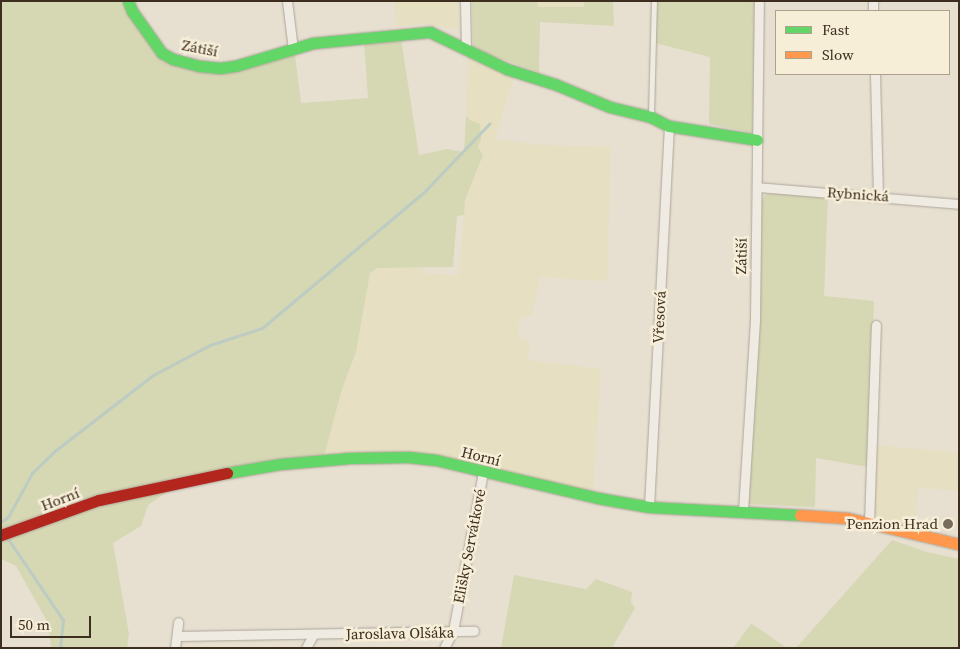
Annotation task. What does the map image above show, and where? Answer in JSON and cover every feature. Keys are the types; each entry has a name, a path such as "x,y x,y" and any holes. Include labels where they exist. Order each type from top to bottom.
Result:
{"street":[{"name":"Zátiší","path":"128,1 132,11 162,53 173,59 200,66 220,68 313,43 430,32 507,69 557,85 610,106 651,117 668,126 757,140"},
{"path":"287,1 292,49"},
{"path":"465,1 466,49"},
{"name":"Zátiší","path":"743,511 755,318 759,1"},
{"path":"875,75 878,196"},
{"name":"Vřesová","path":"649,507 668,126"},
{"name":"Rybnická","path":"757,187 959,204"},
{"path":"868,523 876,325"},
{"name":"Horní","path":"1,536 99,500 210,476 281,464 350,458 408,457 436,460 598,498 649,507 847,518 959,544"},
{"name":"Elišky Servátkové","path":"444,648 453,631 482,472"},
{"path":"175,648 178,622"},
{"name":"Jaroslava Olšáka","path":"177,636 474,631"},
{"path":"306,648 313,635"}],"lane":[{"path":"651,117 654,1"}],"shaded area":[{"path":"394,1 458,1 459,30 426,24 396,26"},
{"path":"537,1 584,1 584,7 538,7"},
{"path":"468,55 514,76 495,139 540,145 611,147 607,281 540,277 532,315 521,317 517,331 521,339 530,341 528,360 601,369 594,483 592,489 587,490 510,473 324,456 342,389 356,352 370,273 377,268 423,268 423,273 459,275 465,200 483,155 478,147 481,133 466,115"},
{"path":"875,445 959,453 959,491 919,488 914,528 873,518"}],"green space":[{"path":"1,1 132,1 166,52 216,63 246,60 294,48 301,103 368,98 364,42 401,39 419,155 447,149 464,152 466,115 470,120 480,124 481,139 478,147 483,155 465,200 464,215 457,216 453,267 377,268 370,273 356,352 342,389 324,456 176,486 148,505 141,526 113,543 129,634 127,648 51,648 48,623 16,566 1,559"},
{"path":"472,1 537,1 538,7 584,7 584,1 613,1 614,26 540,22 539,72 490,55 473,46"},
{"path":"656,1 755,1 754,133 709,124 710,57 655,43"},
{"path":"778,192 828,194 824,296 874,301 868,467 816,458 815,507 747,504 761,201 766,194"},
{"path":"892,540 927,552 959,559 959,648 796,648"},
{"path":"514,575 586,589 596,579 632,592 631,602 635,608 612,648 501,648"},
{"path":"752,624 787,648 733,648"}],"waterway":[{"path":"1,522 8,517 32,473 56,450 153,375 210,345 262,328 424,192 490,123"},
{"path":"6,536 63,620 60,648"}],"traffic: fast":[{"path":"128,1 132,11 162,53 173,59 200,66 220,68 235,66 313,43 430,32 507,69 557,85 610,107 651,117 669,126 757,140"},
{"path":"227,473 281,464 350,458 408,457 436,460 598,498 649,507 800,515"}],"traffic: slow":[{"path":"800,515 847,518 959,544"}],"traffic: jam":[{"path":"1,535 99,500 227,473"}],"place":[{"name":"Penzion Hrad","path":"948,524"}]}
